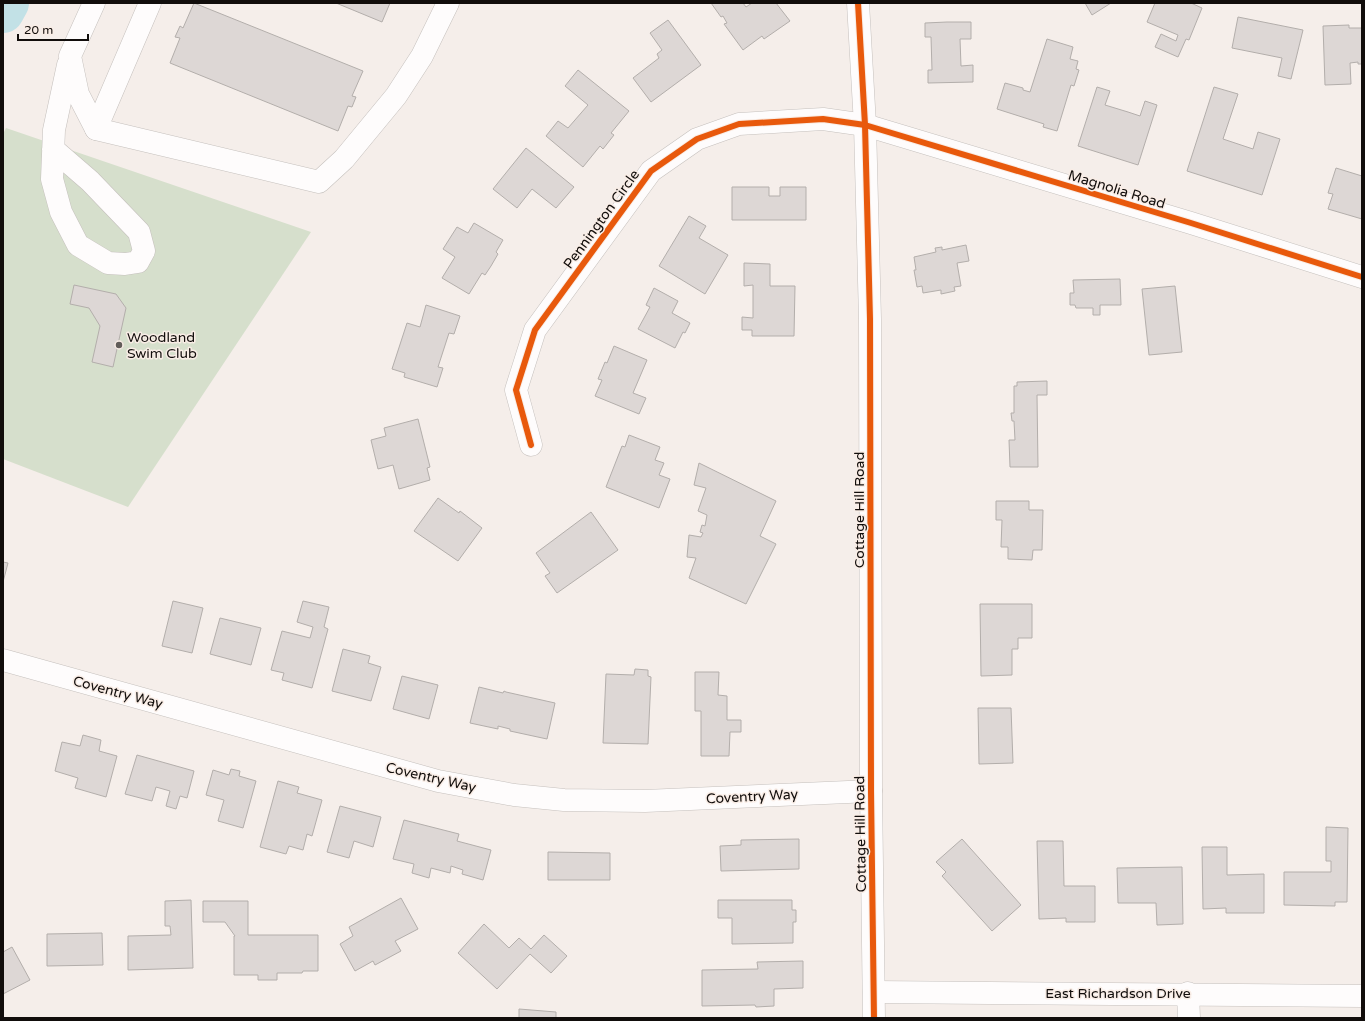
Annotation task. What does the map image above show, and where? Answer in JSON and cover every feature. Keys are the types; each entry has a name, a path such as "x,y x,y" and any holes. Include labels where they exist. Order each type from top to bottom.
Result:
{"street":[{"path":"53,148 90,181 139,232 144,251 138,262 108,264 78,245 61,212 52,179 53,148 54,130 70,56 94,3"},
{"path":"96,129 150,3"},
{"path":"70,56 78,94 96,129 318,182 344,159 396,96 422,56 448,3"},
{"name":"Cottage Hill Road","path":"858,3 865,125 870,319 874,1018"},
{"name":"Pennington Circle","path":"531,445 516,390 535,330 651,170 697,139 739,124 823,119 865,125"},
{"name":"Magnolia Road","path":"865,125 1191,223 1362,277"},
{"name":"Coventry Way","path":"3,660 438,780 514,795 564,800 645,801 872,791"},
{"name":"East Richardson Drive","path":"874,992 1188,993 1362,996"},
{"path":"1188,993 1189,1018"}],"green space":[{"name":"Woodland Swim Club","path":"6,128 311,232 128,507 3,459 3,134"}],"building":[{"path":"194,3 363,71 352,96 356,97 352,107 348,106 338,131 170,63 180,38 175,37 180,26 183,28"},
{"path":"336,3 390,3 382,22"},
{"path":"711,3 743,3 746,7 752,3 776,3 790,21 764,39 762,36 743,50 724,24 727,23 723,16 721,17"},
{"path":"1085,3 1111,3 1092,15"},
{"path":"1155,3 1191,3 1202,8 1189,40 1186,39 1178,57 1155,47 1161,34 1176,41 1178,35 1147,22"},
{"path":"1238,17 1303,30 1291,79 1278,76 1282,58 1232,48"},
{"path":"668,20 701,65 651,102 633,78 659,58 657,54 662,50 650,33"},
{"path":"971,22 971,39 960,39 961,66 973,65 973,82 928,83 928,70 932,70 931,37 925,37 925,23"},
{"path":"1349,25 1349,28 1362,28 1362,64 1358,64 1358,62 1350,63 1351,84 1325,85 1323,26"},
{"path":"1047,39 1073,47 1070,59 1078,61 1076,69 1079,70 1074,86 1071,85 1057,131 1043,127 1044,124 997,109 1005,83 1023,88 1023,90 1030,92"},
{"path":"578,70 629,111 611,133 614,135 603,149 600,146 583,167 546,136 558,121 568,128 588,105 565,86"},
{"path":"1097,87 1110,91 1105,105 1140,116 1145,101 1157,105 1138,165 1078,146"},
{"path":"1214,87 1238,94 1223,139 1253,149 1258,132 1280,139 1262,195 1187,171"},
{"path":"526,148 574,187 556,208 532,189 517,208 493,189"},
{"path":"1336,168 1362,176 1362,219 1328,209 1333,194 1328,193"},
{"path":"732,187 769,187 769,196 780,196 780,187 806,187 806,220 732,220"},
{"path":"689,216 706,226 699,238 728,255 705,294 659,266"},
{"path":"474,223 503,240 496,252 498,254 491,266 485,275 482,273 469,294 442,278 455,257 443,249 457,227 468,233"},
{"path":"966,245 969,261 957,263 961,286 954,287 955,291 941,294 941,290 923,293 922,286 917,287 914,270 916,270 914,257 936,252 935,248 942,247 942,250"},
{"path":"744,263 770,264 770,286 795,286 794,336 752,336 752,330 742,330 742,317 753,318 753,285 744,286"},
{"path":"1120,279 1121,305 1100,305 1100,315 1093,315 1093,308 1076,308 1075,305 1070,305 1070,293 1074,293 1073,280"},
{"path":"74,285 116,294 126,308 113,367 92,362 100,326 89,308 70,304"},
{"path":"1175,286 1182,352 1149,355 1142,289"},
{"path":"654,288 678,301 672,313 690,323 685,333 683,332 675,348 638,329 650,307 646,305"},
{"path":"426,305 460,316 454,334 449,333 438,367 443,368 437,387 404,377 405,373 392,369 407,323 420,327"},
{"path":"614,346 647,360 633,393 646,398 639,414 595,396 602,380 598,379"},
{"path":"1047,381 1047,395 1037,395 1038,467 1010,467 1009,440 1015,440 1014,421 1012,421 1011,413 1014,413 1014,386 1017,386 1017,382"},
{"path":"418,419 430,467 427,468 430,480 399,489 393,465 378,469 371,440 386,436 384,428"},
{"path":"629,435 660,447 655,460 664,463 659,475 670,479 659,508 606,487 622,446 625,447"},
{"path":"699,463 776,501 760,536 776,544 746,604 689,578 696,558 687,557 689,535 701,537 703,533 700,532 702,525 705,526 707,515 698,511 706,488 694,485"},
{"path":"438,498 459,513 460,511 482,528 458,561 414,531"},
{"path":"996,501 1029,501 1029,510 1043,510 1042,550 1033,550 1032,560 1008,559 1008,547 1001,547 1002,520 996,520"},
{"path":"591,512 618,550 557,593 545,576 550,573 536,553"},
{"path":"3,562 8,563 3,582"},
{"path":"173,601 203,608 192,653 162,646"},
{"path":"303,601 329,607 324,627 328,629 312,688 282,680 284,673 271,670 282,631 310,638 313,627 297,622"},
{"path":"980,604 1032,604 1032,638 1018,638 1018,649 1012,649 1012,675 981,676"},
{"path":"220,618 261,628 251,665 210,654"},
{"path":"343,649 370,656 368,663 381,667 371,701 332,691"},
{"path":"635,669 648,670 648,676 651,677 648,744 603,743 606,674 634,675"},
{"path":"695,672 719,672 718,695 727,696 727,720 741,720 741,732 730,732 729,756 701,756 701,711 695,711"},
{"path":"402,676 438,685 429,719 393,709"},
{"path":"479,687 503,693 504,691 555,703 547,739 510,731 510,729 498,726 498,729 470,723"},
{"path":"978,708 1011,708 1013,763 979,764"},
{"path":"83,735 101,740 99,751 117,756 106,797 75,788 78,778 55,771 62,742 80,746"},
{"path":"137,755 194,771 187,798 180,796 176,809 166,806 170,791 156,787 152,801 125,794"},
{"path":"231,769 240,771 239,776 256,781 243,828 218,821 224,800 206,795 213,770 229,775"},
{"path":"278,781 299,787 297,793 322,800 312,836 307,834 303,850 289,846 286,854 260,847"},
{"path":"340,806 381,817 373,847 354,841 349,858 327,852"},
{"path":"404,820 459,834 457,841 491,850 483,880 462,874 463,870 451,866 450,873 431,868 429,878 412,873 414,864 393,859"},
{"path":"1326,827 1348,828 1347,902 1335,902 1335,906 1284,905 1284,872 1331,872 1331,861 1326,861"},
{"path":"799,839 799,869 721,871 720,846 741,845 741,840"},
{"path":"962,839 1021,905 992,931 942,876 946,872 936,862"},
{"path":"1037,841 1063,841 1064,886 1095,886 1095,922 1066,922 1066,918 1039,919"},
{"path":"1202,847 1227,847 1227,875 1264,874 1264,913 1226,913 1226,908 1203,909"},
{"path":"548,852 610,853 610,880 548,880"},
{"path":"1182,867 1183,924 1157,925 1156,903 1118,903 1117,868"},
{"path":"401,898 418,929 395,941 401,951 375,965 373,961 355,971 340,944 353,936 349,927"},
{"path":"191,900 193,968 128,970 128,936 171,935 170,926 165,926 165,901"},
{"path":"718,900 792,900 792,910 796,910 796,922 793,922 793,943 732,944 732,918 718,918"},
{"path":"203,901 248,901 248,935 318,935 318,971 303,971 302,973 277,973 277,980 258,980 258,975 234,975 235,936 225,922 203,922"},
{"path":"484,924 509,948 519,938 531,949 544,935 567,956 551,973 530,954 497,989 458,953"},
{"path":"102,933 103,965 47,966 47,934"},
{"path":"12,947 30,980 3,994 3,952"},
{"path":"803,961 803,988 774,989 774,1006 702,1006 702,970 758,969 757,962"},
{"path":"519,1009 556,1012 556,1018 519,1018"}],"waterway":[{"path":"3,12 8,3"}],"cycle path":[{"path":"858,3 865,125 870,319 871,791 874,1018"},
{"path":"531,445 516,390 535,330 651,171 697,139 739,124 823,119 865,125 1191,223 1362,277"}],"place":[{"name":"Woodland Swim Club","path":"119,345"}]}
